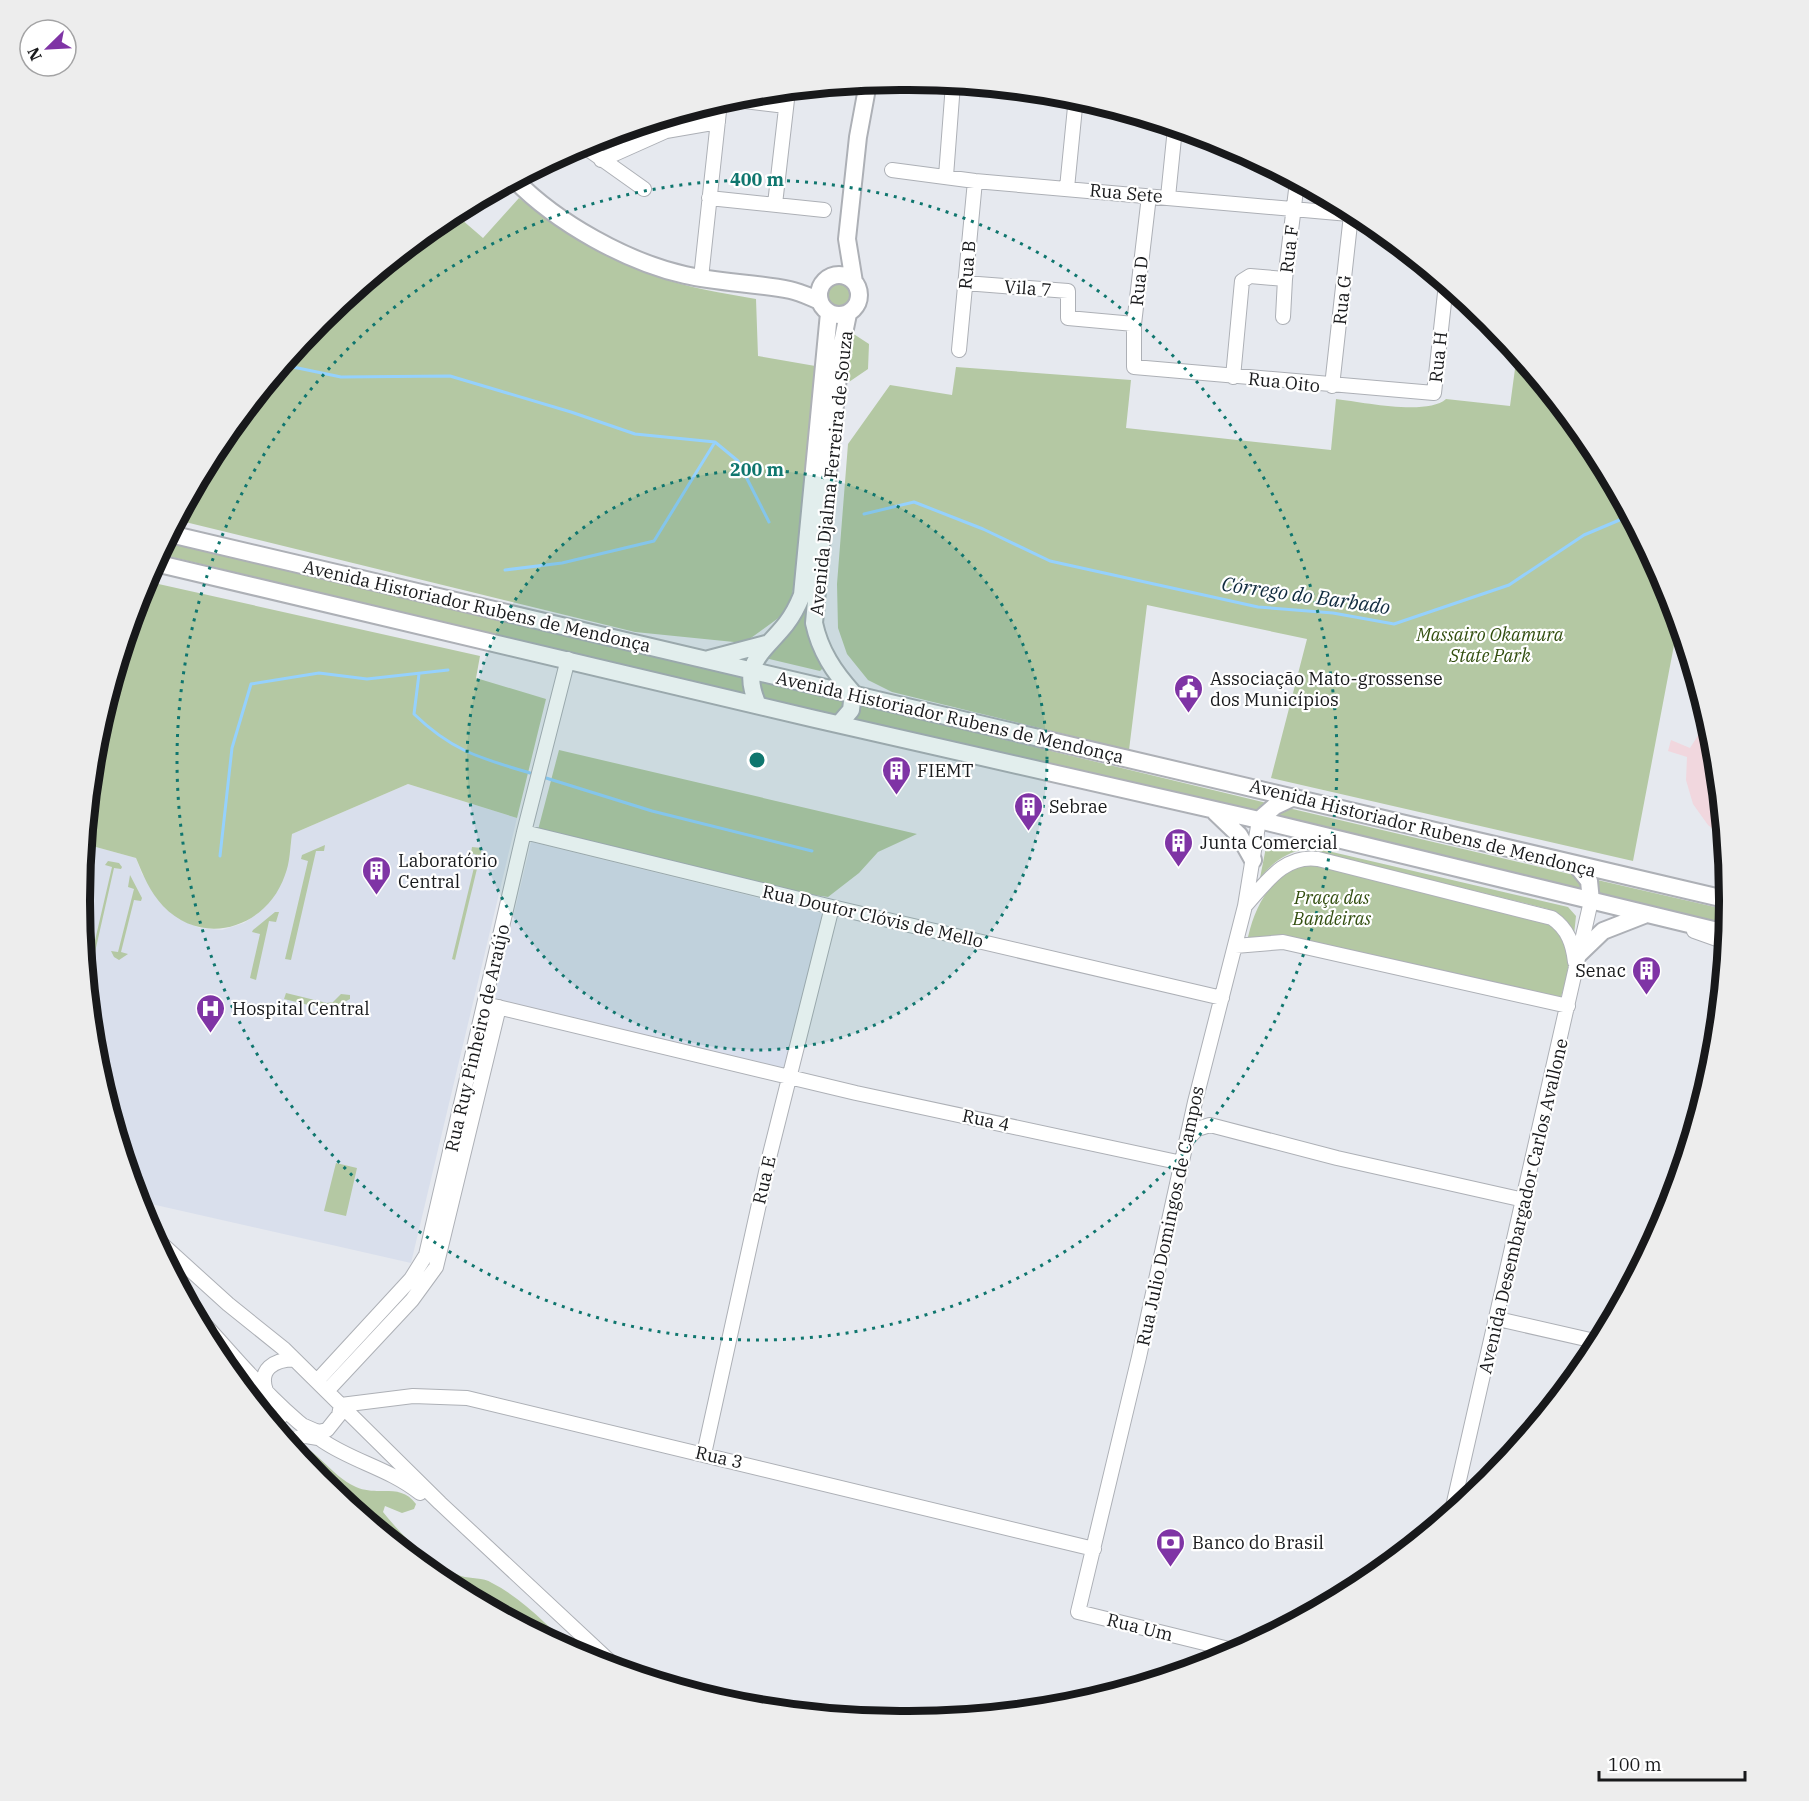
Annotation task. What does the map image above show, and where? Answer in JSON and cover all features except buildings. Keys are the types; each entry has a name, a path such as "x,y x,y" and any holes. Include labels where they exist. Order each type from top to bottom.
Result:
{"main road":[{"name":"Avenida Djalma Ferreira de Souza","path":"751,671 756,657 787,624 802,595 841,348 848,314 856,307 859,297 854,282 847,239 858,137 866,91"},
{"path":"521,185 555,214 594,238 652,263 700,278 792,290 825,307"},
{"name":"Avenida Djalma Ferreira de Souza","path":"847,239 829,278 820,289 825,307 814,623 818,640 828,661 853,693"},
{"path":"792,290 843,276 854,282"},
{"name":"Avenida Djalma Ferreira de Souza","path":"825,307 848,314"},
{"name":"Avenida Historiador Rubens de Mendonça","path":"177,536 1719,898"},
{"name":"Avenida Historiador Rubens de Mendonça","path":"163,565 1259,820 1718,931"},
{"path":"707,660 766,644"},
{"path":"751,671 751,683 758,705"},
{"path":"839,724 851,710 853,693"},
{"path":"1259,820 1275,806 1294,797"},
{"path":"1212,809 1239,835 1253,860"},
{"path":"1577,866 1589,881 1591,901"},
{"path":"1578,961 1603,931 1645,914"}],"street":[{"path":"946,176 952,92"},
{"path":"775,204 787,98"},
{"path":"760,103 786,106"},
{"path":"1067,188 1075,108"},
{"path":"700,278 719,111"},
{"path":"602,160 666,131 718,122"},
{"path":"1168,197 1174,135"},
{"path":"591,151 644,189"},
{"name":"Rua Sete","path":"892,170 975,181 1336,213"},
{"name":"Rua B","path":"959,350 975,181"},
{"name":"Rua F","path":"1283,317 1285,279 1297,190"},
{"name":"Rua D","path":"1134,367 1134,324 1149,196"},
{"path":"709,198 824,210"},
{"name":"Rua G","path":"1332,386 1355,224"},
{"path":"1233,377 1242,281 1250,276 1285,279"},
{"name":"Vila 7","path":"965,283 1068,291 1068,318 1134,324"},
{"name":"Rua H","path":"1434,393 1445,293"},
{"name":"Rua Oito","path":"1134,367 1332,386 1434,393"},
{"name":"Rua Ruy Pinheiro de Araújo","path":"322,1386 412,1300 436,1267 492,1006 524,832 568,659"},
{"name":"Rua Julio Domingos de Campos","path":"1078,1612 1195,1102 1245,906 1259,820"},
{"name":"Rua Doutor Clóvis de Mello","path":"524,832 832,908 1222,998"},
{"path":"1245,906 1287,864 1307,857 1552,918 1559,923 1570,939 1578,961"},
{"name":"Avenida Desembargador Carlos Avallone","path":"1455,1499 1498,1319 1591,901"},
{"name":"Rua E","path":"704,1454 733,1315 832,908"},
{"name":"Avenida Historiador Rubens de Mendonça","path":"1678,923 1718,940"},
{"path":"1235,946 1283,942 1568,1006"},
{"name":"Rua 4","path":"492,1006 790,1077 1182,1163"},
{"path":"1195,1102 1202,1117 1210,1125 1337,1158 1524,1200"},
{"path":"1187,1141 1197,1129 1210,1125"},
{"path":"171,1252 294,1359 440,1503 601,1653"},
{"path":"1498,1319 1589,1340"},
{"path":"223,1345 266,1392 318,1438 332,1447 388,1471 407,1483 580,1644"},
{"path":"266,1392 262,1378 265,1371 273,1363 294,1359"},
{"name":"Rua 3","path":"341,1406 413,1396 467,1398 1094,1549"},
{"path":"301,1424 318,1432 327,1430 339,1416 341,1406"},
{"path":"278,1419 286,1411"},
{"path":"291,1434 301,1424"},
{"path":"294,1438 306,1436 318,1438"},
{"name":"Rua Um","path":"1078,1612 1222,1647"}],"shaded area":[{"path":"1701,732 1712,795 1715,831 1708,825 1693,804 1686,780 1687,757 1668,751 1671,740 1690,748"},
{"name":"Hospital Central","path":"408,784 517,818 411,1263 149,1204 133,1161 118,1110 97,1006 90,900 92,846 136,858 142,874 179,919 200,928 222,930 244,923 258,913 290,852 292,834"},
{"path":"531,842 824,914 785,1074 493,1002"}],"green space":[{"path":"519,198 584,243 637,269 693,287 756,299 758,356 821,367 798,568 788,611 744,643 635,632 185,522 227,450 257,407 327,327 407,257 462,220 483,238"},
{"path":"838,282 848,286 852,296 848,306 838,310 828,306 824,296 828,286"},
{"path":"849,331 869,344 868,369 846,384 844,382"},
{"name":"Massairo Okamura State Park","path":"1516,364 1552,407 1610,495 1657,590 1675,638 1633,861 1271,778 1307,639 1147,605 1129,750 892,692 868,680 847,654 838,628 837,584 848,444 890,385 952,395 956,367 1131,380 1126,428 1331,450 1336,399 1410,407 1424,407 1446,399 1510,406"},
{"path":"818,522 823,668 820,671 765,658 782,637"},
{"path":"173,544 746,678 745,694 168,556"},
{"path":"155,583 480,656 476,678 546,699 517,818 408,784 292,834 287,870 276,893 264,908 249,919 232,926 214,929 196,926 179,919 163,906 154,895 136,858 92,846 97,795 118,691 133,640"},
{"path":"755,679 851,703 842,717 760,697"},
{"path":"856,704 1271,804 1258,816 853,720"},
{"path":"559,750 917,834 878,852 859,873 828,897 807,894 538,830"},
{"path":"1284,807 1578,876 1584,892 1268,817"},
{"path":"1268,837 1568,907 1576,916 1574,935 1565,919 1548,909 1309,850 1288,854 1270,867 1260,878"},
{"path":"325,845 324,851 316,851 291,960 285,959 308,861 301,859 302,855"},
{"path":"472,847 482,848 455,960 452,959 477,855 471,853"},
{"name":"Praça das Bandeiras","path":"1308,860 1551,921 1563,941 1568,957 1567,974 1561,997 1249,939 1256,911 1268,891 1285,874"},
{"path":"108,861 119,863 122,867 121,869 114,868 93,962 92,953 112,867 105,865"},
{"path":"130,875 142,898 141,901 134,900 121,952 128,954 119,960 111,951 118,952 134,889 128,887"},
{"path":"1593,879 1719,908 1718,922 1594,895"},
{"path":"275,912 279,912 276,922 269,921 256,980 250,978 260,934 252,932"},
{"path":"286,993 327,1003 333,1002 341,994 350,995 350,999 329,1010 284,999"},
{"path":"336,1163 357,1168 346,1216 324,1211"},
{"path":"298,1442 346,1482 356,1487 364,1490 403,1493 410,1497 416,1504 414,1509 402,1513 385,1506 383,1512 408,1540 428,1557 450,1571 461,1576 488,1581 504,1590 555,1633 495,1602 407,1544 327,1474"}],"waterway":[{"path":"290,367 341,377 450,376 571,412 635,434 715,442"},
{"name":"Córrego do Barbado","path":"505,570 562,563 654,541 715,442 738,461 769,522"},
{"name":"Córrego do Barbado","path":"864,514 914,502 983,529 1050,561 1258,607 1333,613 1394,624 1509,585 1584,535 1623,519"},
{"name":"Córrego do Barbado","path":"220,856 232,748 251,684 319,673 367,679 448,670"},
{"path":"419,674 414,714 428,727 468,752 530,773"},
{"path":"546,778 652,811 812,851"}],"place":[{"name":"Associação Mato-grossense dos Municípios","path":"1189,714"},
{"name":"FIEMT","path":"896,796"},
{"name":"Sebrae","path":"1028,832"},
{"name":"Junta Comercial","path":"1179,868"},
{"name":"Laboratório Central","path":"377,896"},
{"name":"Senac","path":"1647,996"},
{"name":"Hospital Central","path":"211,1034"},
{"name":"Banco do Brasil","path":"1171,1568"}]}
